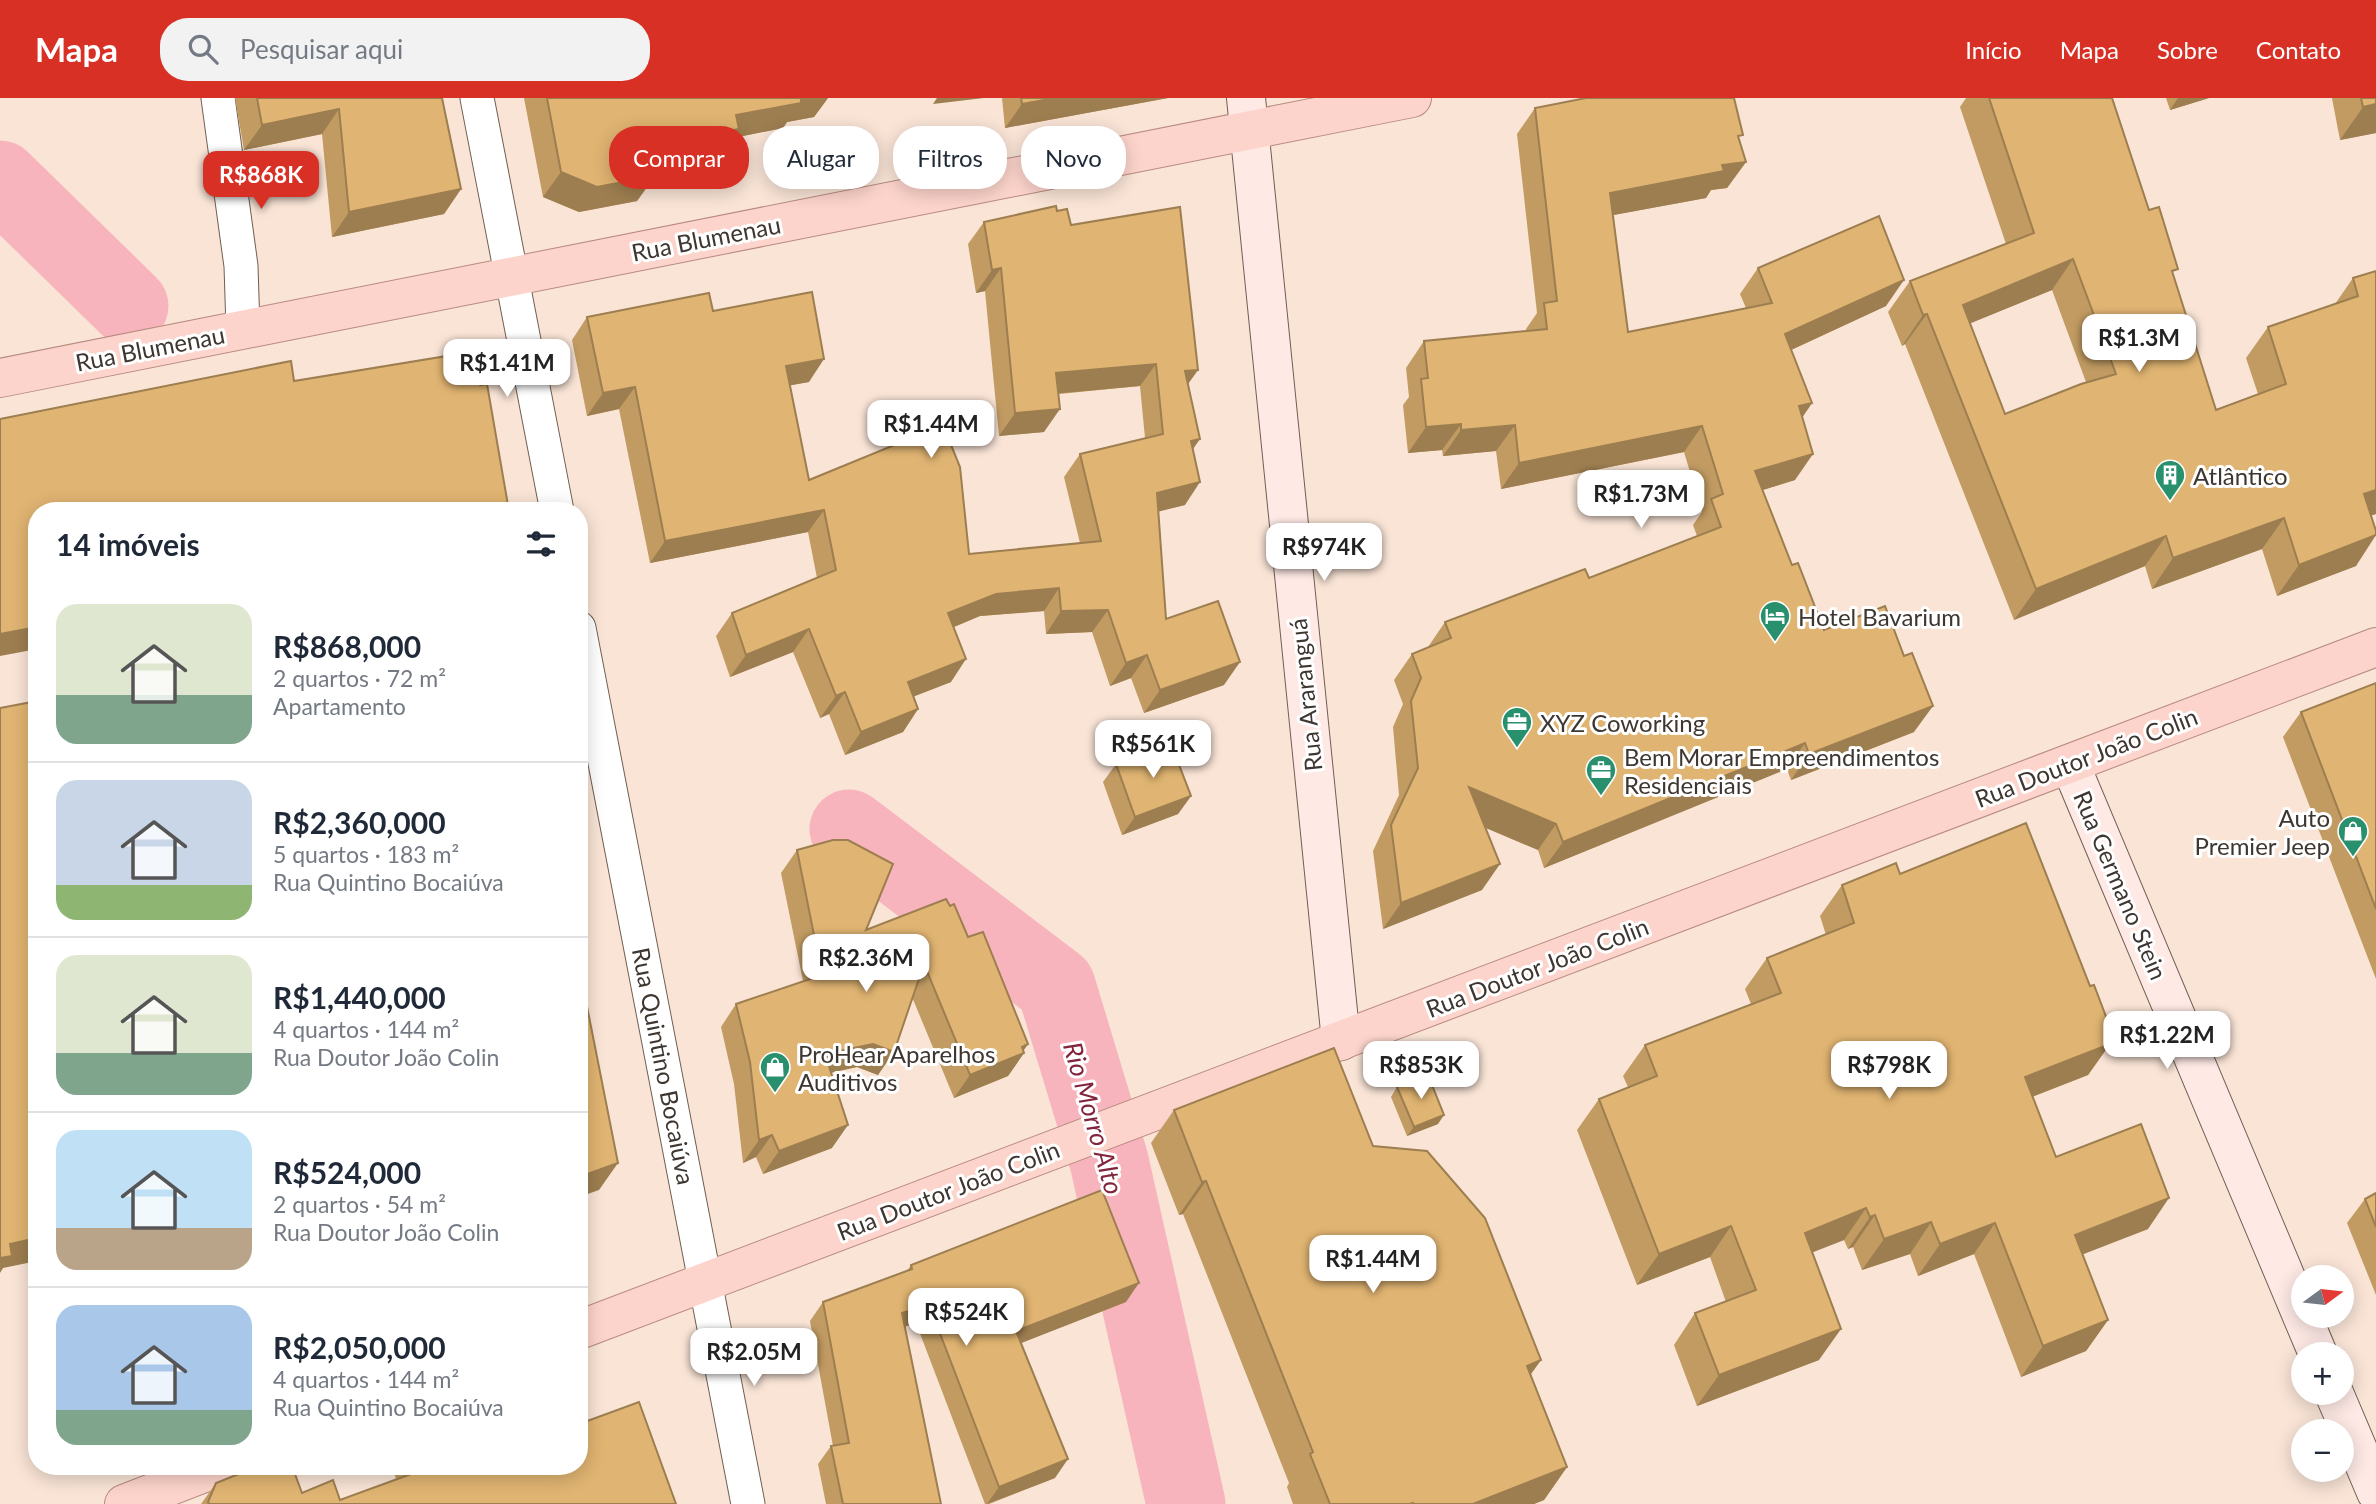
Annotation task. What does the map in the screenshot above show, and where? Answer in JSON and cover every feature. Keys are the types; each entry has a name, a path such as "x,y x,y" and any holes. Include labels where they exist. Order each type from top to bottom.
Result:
{"main road":[{"name":"Rua Blumenau","path":"0,377 511,276 1247,114 1412,98"},
{"name":"Rua Doutor João Colin","path":"588,1327 2376,647"},
{"path":"124,1504 199,1475"}],"street":[{"path":"218,98 242,266 243,329"},
{"path":"477,98 555,502"},
{"name":"Rua Araranguá","path":"1247,114 1341,1041"},
{"name":"Rua Quintino Bocaiúva","path":"588,674 748,1504"},
{"name":"Rua Germano Stein","path":"2070,764 2313,1342"},
{"path":"2339,1405 2376,1492"}],"building":[{"path":"257,98 442,98 461,189 349,212 339,109 262,125"},
{"path":"547,98 801,98 801,103 736,115 738,126 609,126 609,185 597,187 561,172"},
{"path":"1021,98 1055,98 1022,104"},
{"path":"1586,98 1734,98 1743,135 1738,136 1746,162 1722,165 1724,171 1610,193 1628,332 1772,303 1758,268 1879,216 1904,280 1785,334 1812,403 1799,406 1813,454 1755,471 1792,565 1798,563 1824,630 1885,606 1904,656 1912,653 1933,706 1809,754 1805,743 1563,842 1556,824 1469,787 1500,864 1401,903 1391,825 1418,768 1411,701 1421,678 1412,654 1451,638 1445,622 1585,569 1589,578 1721,527 1711,499 1723,494 1702,426 1519,463 1515,425 1461,430 1461,424 1426,427 1421,379 1428,378 1424,341 1547,329 1544,303 1557,301 1535,108"},
{"path":"1989,98 2112,98 2149,210 2159,207 2178,269 2172,271 2216,410 2286,384 2268,327 2358,296 2353,278 2376,271 2376,490 2364,494 2376,535 2299,565 2284,518 2173,558 2166,536 2036,589 1927,314 1923,315 1910,281 2034,233","holes":["2073,259 2116,374 2081,384 2005,414 1963,305"]},
{"path":"2361,98 2376,98 2376,104 2363,107"},
{"path":"1056,206 1057,211 1067,209 1071,225 1180,207 1198,370 1185,371 1200,439 1191,441 1200,482 1157,493 1166,619 1218,601 1240,662 1160,690 1147,655 1126,663 1108,610 1061,611 1059,588 996,594 948,613 966,659 908,682 918,709 861,732 845,692 836,696 809,629 746,655 732,613 836,570 824,510 665,541 635,387 603,393 587,317 709,293 713,311 812,292 824,359 786,366 809,480 943,425 960,467 969,554 1101,541 1080,454 1163,434 1156,364 1056,373 1060,409 1015,413 1001,268 992,270 984,222"},
{"path":"447,356 448,360 463,357 466,373 478,371 480,385 487,384 507,502 28,502 28,629 0,634 0,419 291,361 294,381"},
{"path":"2376,683 2376,909 2301,712"},
{"path":"28,703 28,1240 10,1244 12,1256 0,1258 0,708"},
{"path":"1171,744 1191,796 1135,817 1116,764"},
{"path":"2026,823 2090,986 2094,985 2110,1027 2105,1030 2110,1044 2025,1077 2056,1157 2141,1124 2169,1198 2075,1235 2108,1320 2043,1346 1995,1223 1940,1244 1931,1222 1884,1239 1875,1215 1870,1217 1866,1208 1805,1233 1841,1329 1719,1375 1695,1313 1756,1290 1731,1226 1659,1254 1599,1099 1657,1076 1645,1045 1781,993 1767,958 1854,923 1842,885 1896,863 1900,874"},
{"path":"833,840 848,840 893,864 866,930 946,899 950,906 954,904 968,937 983,932 1028,1044 1022,1047 1024,1053 970,1075 924,964 894,1052 873,1044 825,1054 848,1125 779,1151 772,1135 759,1140 750,1062 736,1004 822,975 797,850"},
{"path":"588,1011 618,1163 588,1174"},
{"path":"1334,1048 1373,1146 1427,1151 1485,1218 1541,1360 1527,1366 1567,1467 1473,1504 1330,1504 1310,1454 1313,1452 1206,1181 1202,1182 1174,1110"},
{"path":"1428,1075 1444,1115 1414,1127 1397,1087"},
{"path":"1102,1190 1139,1283 1016,1331 1068,1459 999,1487 929,1305 902,1313 941,1504 843,1504 831,1446 849,1443 823,1302 912,1269 911,1265"},
{"path":"2376,1193 2376,1227 2365,1199"},
{"path":"639,1402 676,1504 208,1502 216,1483 236,1475 295,1475 302,1493 333,1480 340,1500 408,1475 588,1475 588,1421"}],"waterway":[{"name":"Rio Morro Alto","path":"0,180 129,306"},
{"name":"Rio Morro Alto","path":"849,829 1056,986 1109,1161 1186,1504"}],"place":[{"name":"Atlântico","path":"2170,502"},
{"name":"Hotel Bavarium","path":"1775,643"},
{"name":"XYZ Coworking","path":"1517,749"},
{"name":"Bem Morar Empreendimentos Residenciais","path":"1601,797"},
{"name":"Auto Premier Jeep","path":"2353,858"},
{"name":"ProHear Aparelhos Auditivos","path":"775,1094"}]}
